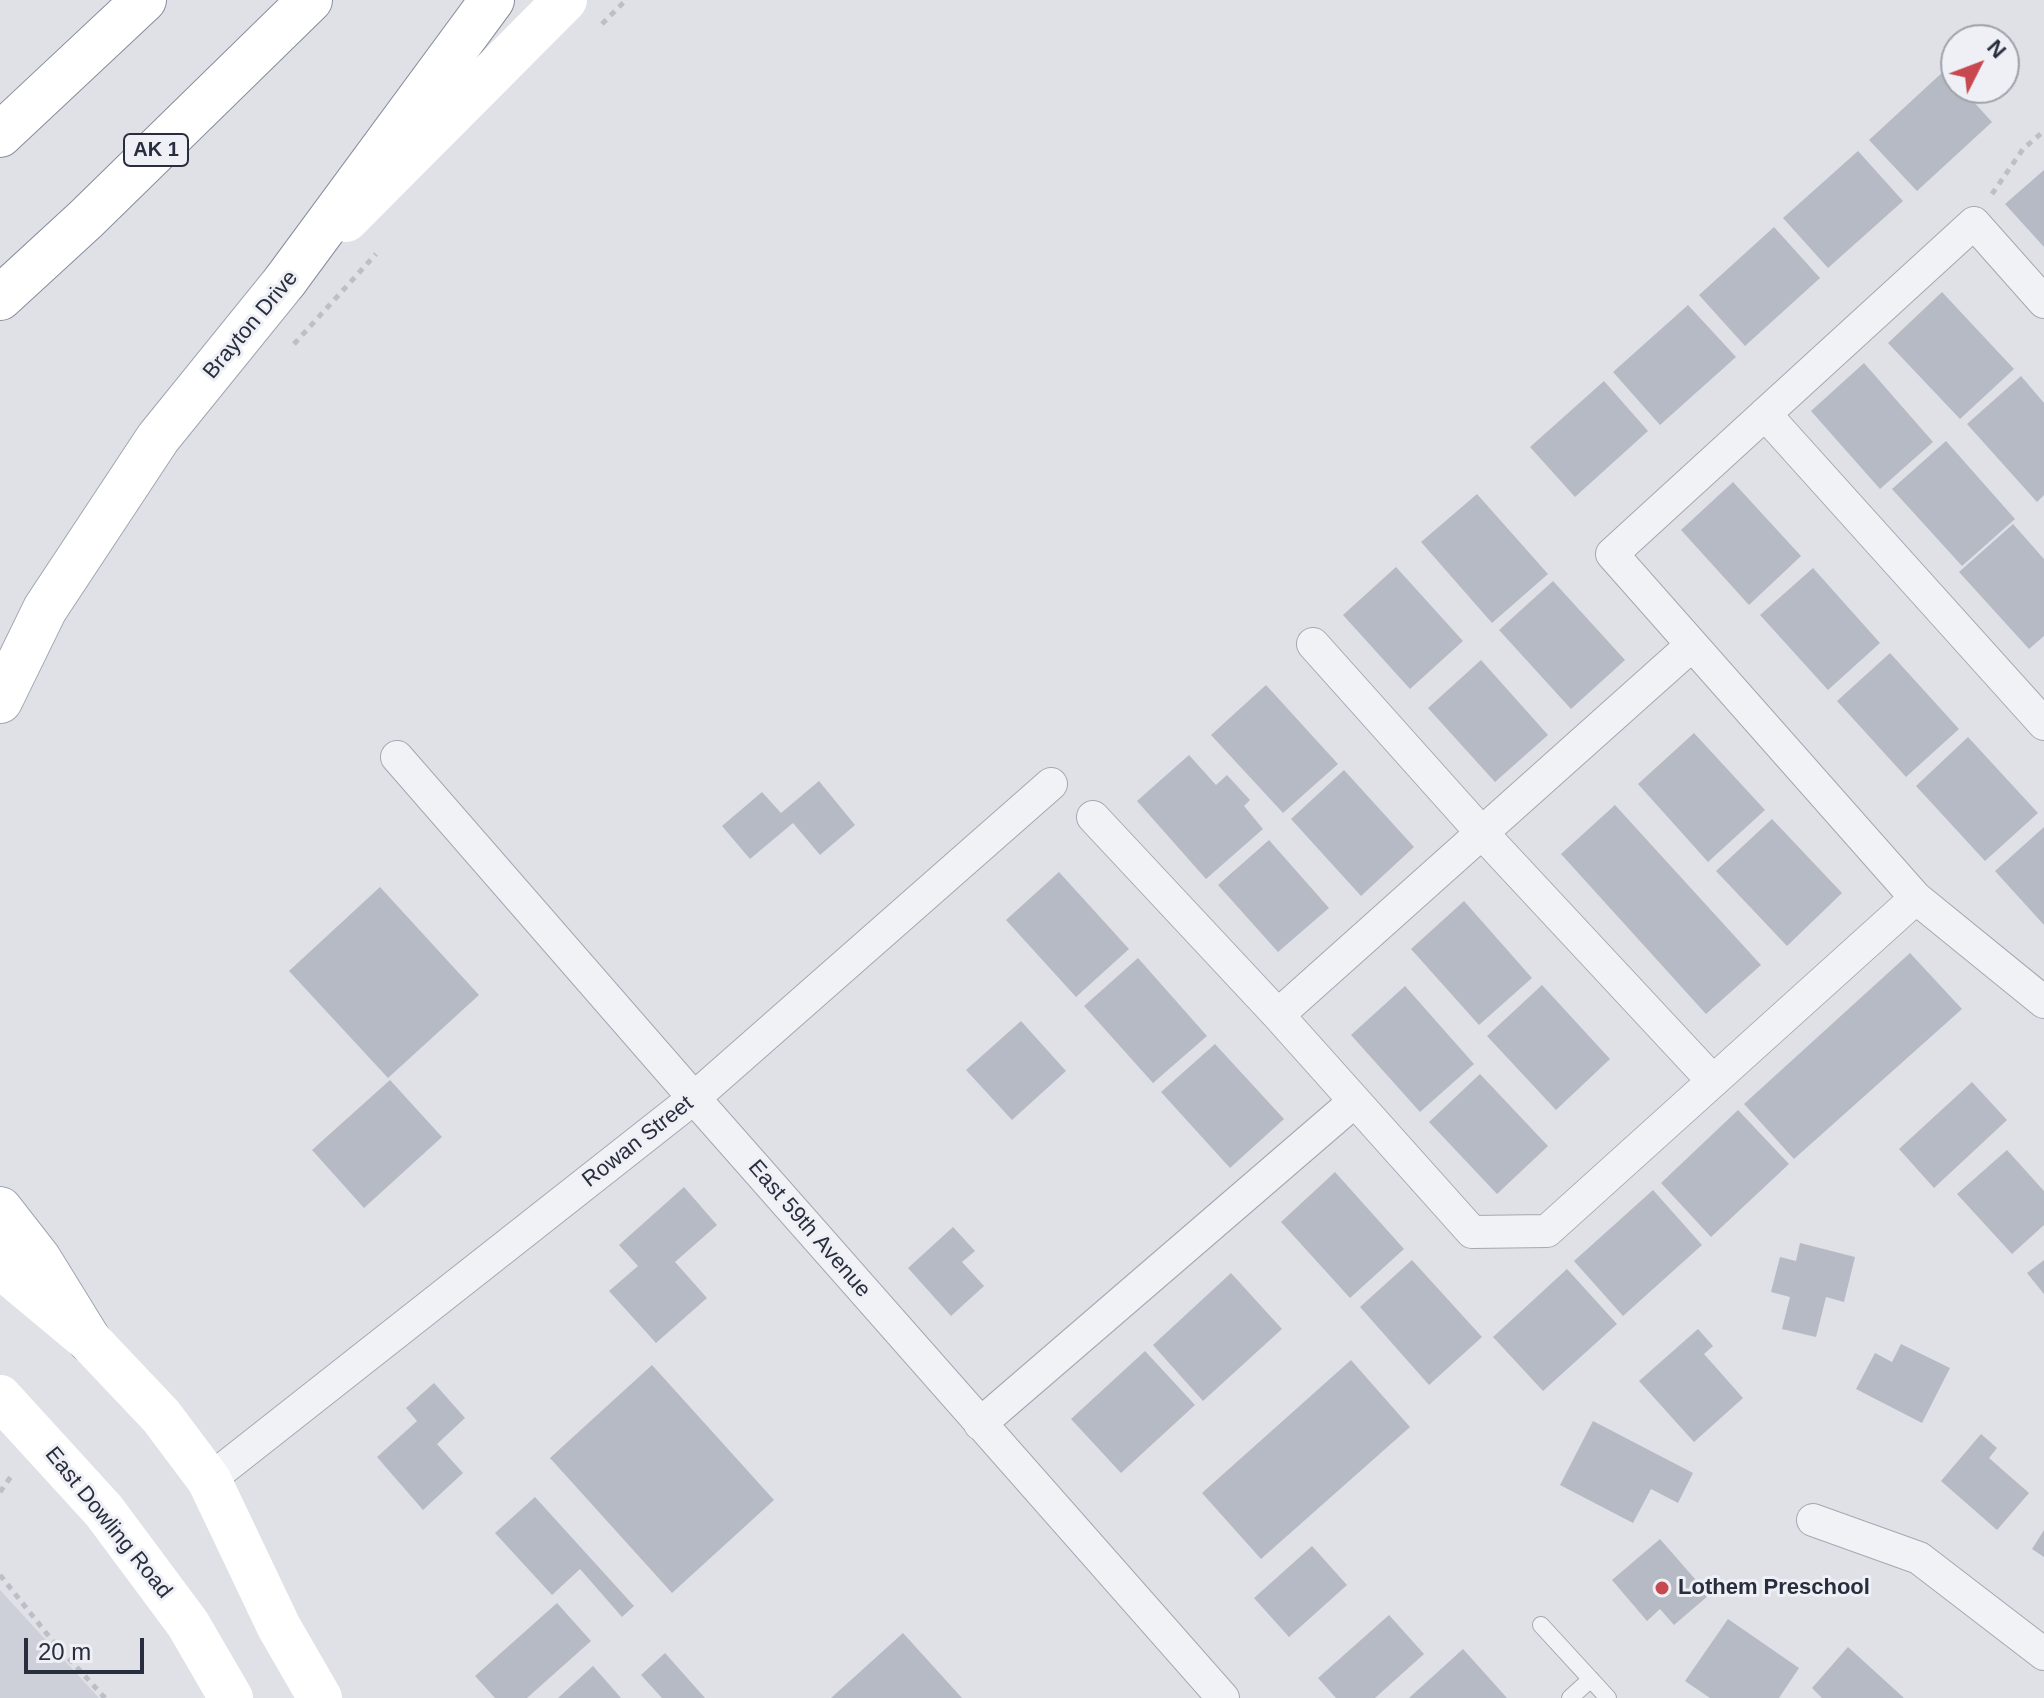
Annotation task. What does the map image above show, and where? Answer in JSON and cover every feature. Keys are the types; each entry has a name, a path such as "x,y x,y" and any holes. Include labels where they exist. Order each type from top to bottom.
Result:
{"main road":[{"path":"0,135 144,0"},
{"name":"AK 1","path":"0,298 86,219 310,0"},
{"path":"285,281 492,0"},
{"name":"Brayton Drive","path":"0,701 45,609 158,438 285,281 565,0"},
{"path":"0,1209 39,1259 89,1340"},
{"path":"0,1266 89,1340 161,1416 209,1480 279,1627 320,1698"},
{"name":"East Dowling Road","path":"0,1397 104,1511 188,1624 231,1698"}],"street":[{"path":"2044,302 1974,223 1612,554 1916,898 2044,1002"},
{"path":"1765,414 2044,724"},
{"path":"1313,644 1482,833 1713,1081"},
{"path":"1278,1015 1692,645"},
{"name":"East 59th Avenue","path":"397,757 1223,1698"},
{"name":"Rowan Street","path":"209,1480 694,1098 1051,784"},
{"path":"1093,817 1278,1015 1472,1232 1547,1231 1916,898"},
{"path":"980,1424 1355,1101"},
{"path":"1813,1520 1919,1558 2044,1654"}],"lane":[{"path":"1541,1625 1608,1698"},
{"path":"1570,1698 1591,1679"}],"path":[{"path":"593,34 626,0"},
{"path":"1969,227 2023,149 2044,131"},
{"path":"284,354 386,244"},
{"path":"0,1492 12,1475 6,1470"},
{"path":"0,1575 51,1639 105,1698"}],"shaded area":[{"path":"0,1590 99,1698 0,1698"}],"building":[{"path":"1940,75 1940,104 1976,104 1992,122 1917,191 1869,140"},
{"path":"1858,151 1903,201 1828,268 1783,218"},
{"path":"2044,170 2044,247 2005,204"},
{"path":"1774,227 1820,278 1745,346 1699,295"},
{"path":"1942,292 2014,369 1960,419 1888,343"},
{"path":"1688,305 1736,357 1660,425 1613,372"},
{"path":"1864,363 1933,442 1880,489 1811,411"},
{"path":"2021,376 2044,403 2044,495 2037,502 1967,424"},
{"path":"1604,381 1648,431 1575,497 1530,447"},
{"path":"1946,441 2015,519 1962,566 1892,489"},
{"path":"1733,482 1801,556 1749,605 1681,530"},
{"path":"1477,494 1548,574 1492,623 1421,542"},
{"path":"2013,524 2044,559 2044,636 2029,649 1959,572"},
{"path":"1396,567 1463,641 1410,689 1343,615"},
{"path":"1813,568 1880,643 1828,690 1760,615"},
{"path":"1553,581 1625,660 1571,709 1499,630"},
{"path":"1890,653 1959,729 1906,777 1837,701"},
{"path":"1481,660 1548,735 1495,782 1428,708"},
{"path":"1266,685 1338,764 1283,813 1211,735"},
{"path":"1694,733 1765,810 1708,862 1638,784"},
{"path":"1968,737 2038,813 1985,861 1916,786"},
{"path":"1189,755 1216,785 1227,775 1250,800 1244,806 1263,829 1206,879 1137,801"},
{"path":"1344,770 1414,847 1361,896 1291,819"},
{"path":"819,781 855,825 820,855 793,823 750,859 722,826 762,792 781,813"},
{"path":"1615,805 1761,965 1706,1014 1561,854"},
{"path":"1772,819 1842,893 1787,946 1716,871"},
{"path":"2044,827 2044,925 1995,871"},
{"path":"1269,840 1329,908 1278,952 1218,885"},
{"path":"1059,872 1129,949 1076,997 1006,920"},
{"path":"380,887 479,995 388,1078 289,971"},
{"path":"1464,901 1532,978 1479,1025 1411,949"},
{"path":"1910,953 1962,1009 1794,1159 1744,1104"},
{"path":"1138,958 1207,1036 1153,1083 1084,1006"},
{"path":"1542,985 1610,1059 1556,1110 1487,1036"},
{"path":"1405,986 1474,1064 1420,1112 1351,1035"},
{"path":"1021,1021 1066,1071 1012,1120 966,1070"},
{"path":"1215,1044 1284,1119 1230,1168 1161,1092"},
{"path":"1480,1074 1548,1146 1497,1194 1429,1122"},
{"path":"390,1080 442,1137 364,1208 312,1150"},
{"path":"1972,1082 2007,1120 1934,1188 1899,1149"},
{"path":"1738,1110 1789,1164 1711,1237 1661,1183"},
{"path":"2007,1150 2044,1191 2044,1225 2012,1254 1957,1194"},
{"path":"1335,1172 1404,1249 1350,1298 1281,1222"},
{"path":"684,1187 717,1225 675,1262 707,1298 656,1343 609,1291 638,1266 619,1245"},
{"path":"1653,1190 1702,1245 1623,1316 1574,1261"},
{"path":"953,1227 975,1251 962,1262 984,1286 951,1316 908,1268"},
{"path":"1800,1243 1855,1257 1844,1302 1826,1297 1816,1337 1782,1329 1790,1297 1771,1292 1780,1257 1796,1261"},
{"path":"1412,1260 1482,1337 1429,1385 1360,1307"},
{"path":"2044,1260 2044,1294 2027,1273"},
{"path":"1567,1269 1617,1324 1543,1391 1493,1337"},
{"path":"1231,1273 1282,1329 1203,1401 1153,1345"},
{"path":"1698,1329 1713,1346 1704,1354 1743,1398 1694,1442 1639,1381"},
{"path":"1901,1344 1950,1368 1922,1423 1856,1389 1875,1353 1892,1362"},
{"path":"1145,1351 1195,1405 1121,1473 1071,1419"},
{"path":"1351,1360 1410,1427 1261,1559 1202,1493"},
{"path":"652,1365 774,1500 672,1593 550,1458"},
{"path":"434,1383 465,1418 437,1444 463,1473 423,1510 377,1457 417,1421 406,1408"},
{"path":"1593,1421 1693,1473 1678,1503 1651,1489 1633,1523 1560,1485"},
{"path":"1981,1434 1997,1448 1989,1458 2029,1493 1997,1530 1941,1481"},
{"path":"535,1497 634,1606 622,1617 580,1569 552,1595 495,1533"},
{"path":"2044,1530 2044,1557 2032,1549"},
{"path":"1660,1539 1709,1595 1674,1625 1660,1609 1647,1621 1612,1580"},
{"path":"1312,1546 1347,1585 1289,1637 1254,1598"},
{"path":"557,1603 591,1641 527,1698 495,1698 475,1676"},
{"path":"1389,1615 1424,1654 1375,1698 1336,1698 1318,1678"},
{"path":"1728,1619 1799,1668 1779,1698 1710,1698 1685,1681"},
{"path":"903,1633 962,1698 831,1698"},
{"path":"1848,1647 1904,1698 1822,1698 1812,1688"},
{"path":"1463,1649 1507,1698 1409,1698"},
{"path":"665,1653 705,1698 662,1698 641,1675"},
{"path":"593,1666 621,1698 558,1698"}],"place":[{"name":"Lothem Preschool","path":"1662,1588"}]}
